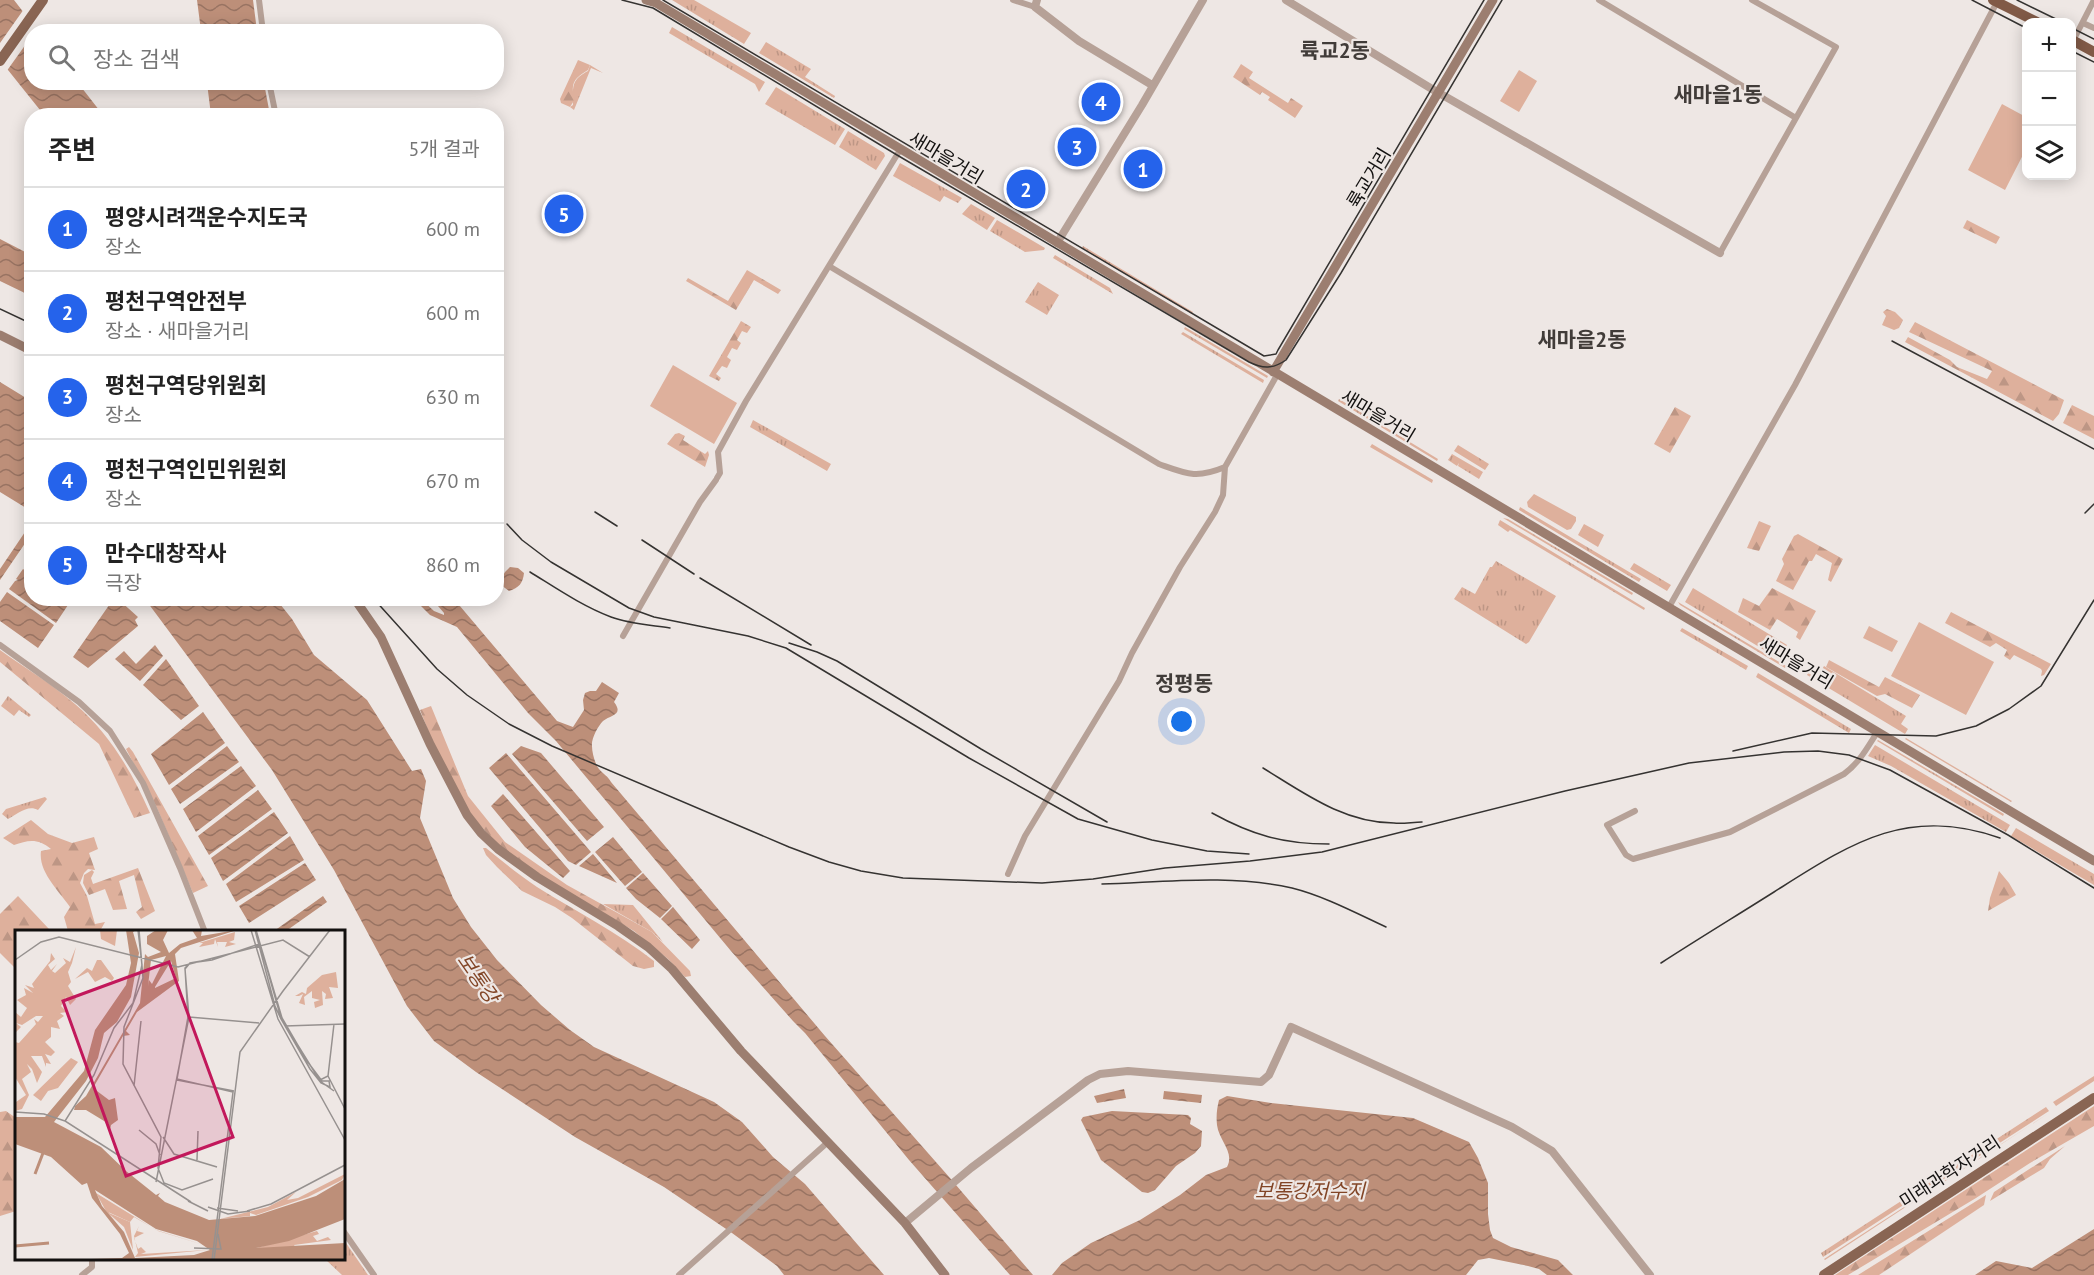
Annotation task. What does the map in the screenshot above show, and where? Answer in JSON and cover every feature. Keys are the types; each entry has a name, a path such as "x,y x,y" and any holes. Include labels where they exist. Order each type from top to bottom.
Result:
{"highway":[{"path":"1995,1 2029,18"},
{"path":"2076,43 2094,52"}],"main road":[{"path":"26,24 43,0"},
{"name":"륙교거리","path":"1275,374 1493,0"},
{"name":"새마을거리","path":"653,1 2094,861"},
{"path":"0,61 24,27"},
{"path":"0,335 24,347"},
{"path":"360,606 381,637 430,744 467,815 481,833 498,849 575,902 618,926 664,962 741,1051 905,1223 945,1275"},
{"name":"미래과학자거리","path":"1824,1275 2094,1098"}],"street":[{"path":"258,0 262,24"},
{"path":"1013,0 1036,3 1079,41 1152,85"},
{"path":"1057,243 1203,0"},
{"path":"1286,0 1438,92 1720,253 1836,47 1752,0"},
{"path":"1599,0 1796,118"},
{"path":"2076,34 2094,0"},
{"path":"1669,607 1795,385 1995,1"},
{"path":"2083,23 2094,28"},
{"path":"271,90 274,108"},
{"path":"623,636 688,522 720,473 718,452 746,401 900,150"},
{"path":"830,266 1159,464 1193,475 1207,474 1225,467"},
{"path":"1008,874 1025,836 1119,681 1180,567 1215,512 1223,495 1225,467 1275,374"},
{"path":"0,645 79,702 110,731 143,783 204,930"},
{"path":"1635,811 1607,825 1626,855 1633,860 1731,832 1844,774 1864,755 1878,731"},
{"path":"905,1223 971,1168 1075,1088 1100,1074 1128,1071 1261,1082 1269,1075 1291,1027 1512,1127 1552,1152 1650,1275"},
{"path":"679,1275 828,1142"},
{"path":"345,1234 374,1275"},
{"path":"82,1275 92,1267 92,1260"}],"green space":[{"path":"672,0 694,0 751,33 744,44"},
{"path":"672,27 765,82 759,92 755,84 669,33"},
{"path":"766,42 811,69 805,77 835,96 834,98 759,53"},
{"path":"578,60 590,65 573,85 575,99 570,107 561,103 560,99"},
{"path":"1241,64 1253,72 1249,78 1288,103 1291,98 1303,106 1295,118 1268,100 1270,97 1262,92 1260,95 1233,77"},
{"path":"590,65 603,73 591,68 574,110 570,107 573,105 574,84 578,77 588,71"},
{"path":"1519,70 1537,81 1519,112 1500,101"},
{"path":"776,87 845,129 835,145 765,104"},
{"path":"2002,104 2022,115 2022,157 2005,190 1968,170"},
{"path":"848,131 884,153 885,156 876,170 839,147"},
{"path":"900,163 962,198 958,203 944,196 940,202 893,176"},
{"path":"971,204 995,218 987,230 962,214"},
{"path":"997,220 1045,248 1044,250 1025,252 990,231"},
{"path":"1967,220 2000,237 1996,244 1963,228"},
{"path":"1083,246 1193,312 1192,314 1082,248"},
{"path":"1055,255 1110,288 1113,294 1053,258"},
{"path":"747,270 781,290 778,294 754,280 736,310 686,281 688,278 728,301"},
{"path":"1038,282 1059,295 1047,315 1025,302"},
{"path":"1887,309 1895,312 1903,320 1899,328 1894,330 1882,325 1886,316 1883,312"},
{"path":"741,321 751,327 747,333 742,331 737,340 741,343 737,350 732,348 727,357 731,360 727,368 722,366 716,374 721,378 719,381 709,376"},
{"path":"1915,322 2064,400 2059,414 2053,421 1905,342 1908,337 1950,360 1957,367 1987,379 1992,371 1909,332"},
{"path":"1185,327 1268,376 1267,378 1184,329"},
{"path":"1183,332 1264,380 1263,383 1181,334"},
{"path":"673,365 737,403 714,444 650,406"},
{"path":"1339,399 1438,459 1437,461 1338,401"},
{"path":"2072,405 2094,416 2094,439 2063,423"},
{"path":"1675,407 1691,416 1670,453 1654,444"},
{"path":"753,420 831,464 827,471 750,427"},
{"path":"675,434 685,436 683,440 705,454 708,451 705,467 667,444"},
{"path":"1372,444 1433,480 1432,483 1370,447"},
{"path":"1458,445 1489,464 1485,470 1454,451"},
{"path":"1452,454 1483,472 1479,479 1458,466 1459,463 1457,466 1448,460"},
{"path":"1534,494 1576,517 1571,529 1567,530 1528,507 1527,502"},
{"path":"1520,507 1641,579 1639,582 1519,510"},
{"path":"1503,518 1633,593 1632,595"},
{"path":"1500,520 1645,608 1644,610 1510,530 1508,532 1498,525"},
{"path":"1759,521 1771,526 1759,551 1747,548"},
{"path":"1584,524 1604,535 1598,547 1578,535"},
{"path":"1798,534 1843,559 1831,582 1828,580 1832,563 1816,554 1812,561 1809,561 1793,590 1776,581 1784,564 1782,559 1794,536"},
{"path":"1496,561 1556,596 1526,644 1454,599 1462,587 1475,594 1490,567"},
{"path":"1634,563 1671,585 1667,591 1630,569"},
{"path":"1693,588 1787,645 1779,659 1685,602"},
{"path":"1772,588 1816,611 1800,640 1796,637 1798,632 1777,619 1770,630 1738,612 1743,598 1759,606"},
{"path":"1678,602 1786,666 1785,668 1680,605"},
{"path":"1951,612 2051,664 2041,676 2041,669 2014,655 2010,660 2004,656 2007,650 1996,643 1990,647 1945,623"},
{"path":"1919,622 1994,662 1966,715 1891,676"},
{"path":"1869,626 1898,641 1892,652 1863,638"},
{"path":"1682,628 1748,666 1746,670 1680,631"},
{"path":"0,650 66,697 99,728 127,768 150,813 134,818 99,744 0,662"},
{"path":"1829,660 1879,687 1885,677 1920,695 1912,708 1885,694 1877,696 1826,667"},
{"path":"1824,666 1906,716 1901,724 1908,729 1905,734 1807,675 1808,673 1817,678"},
{"path":"1758,673 1851,729 1849,733 1756,677"},
{"path":"8,696 31,715 29,717 19,710 14,716 1,706"},
{"path":"431,706 468,796 505,842 567,885 652,932 690,971 691,976 685,977 668,959 634,931 538,874 498,845 469,813 434,745 420,710"},
{"path":"1906,738 2012,801 1905,739"},
{"path":"1877,741 2004,814 2003,816"},
{"path":"1875,745 2010,825 2006,832 1891,766 1868,756"},
{"path":"129,747 208,886 193,893 157,808 126,749"},
{"path":"45,797 47,799 38,810 26,809 8,819 2,814 6,809"},
{"path":"31,820 48,834 72,843 94,837 98,849 89,853 95,870 88,869 80,883 87,896 95,924 105,922 101,930 68,930 64,917 70,907 50,881 41,859 41,851 51,849 42,843 33,841 14,845 3,838"},
{"path":"2016,828 2094,874 2094,885 2011,836"},
{"path":"483,848 537,887 640,951 654,961 654,967 644,969 633,966 572,918 522,891 486,855"},
{"path":"138,868 155,911 141,919 136,912 142,907 134,875 119,881 127,909 113,910 105,889 89,895 83,883 84,875 92,870 94,872 91,878 93,884"},
{"path":"1999,871 2016,895 1988,911 1990,898"},
{"path":"18,896 49,929 15,930 15,968 0,953 0,914"},
{"path":"603,904 633,905 663,942 652,932"},
{"path":"2094,1076 2094,1081 2056,1106 2053,1102"},
{"path":"2094,1106 2094,1126 1848,1275 1835,1275"},
{"path":"2046,1107 2049,1111 1823,1257 1821,1253"},
{"path":"6,1111 15,1117 15,1211 0,1216 0,1112"},
{"path":"2049,1113 1825,1260 1824,1259"},
{"path":"2065,1146 2050,1159 2044,1168 1990,1201 1994,1192"},
{"path":"1986,1195 1984,1205 1879,1275 1858,1275"},
{"path":"345,1241 368,1275 342,1275 326,1260 345,1260"}],"water":[{"path":"0,0 14,0 33,24 24,24 24,90 0,60"},
{"path":"197,0 253,0 256,24 200,24"},
{"path":"24,90 83,90 98,108 38,108"},
{"path":"208,90 265,90 269,108 210,108"},
{"path":"0,239 24,251 24,293 0,281"},
{"path":"0,382 24,397 24,507 0,492"},
{"path":"24,533 24,545 0,580 0,569"},
{"path":"510,567 518,568 524,573 520,585 509,591 504,587 505,572"},
{"path":"24,570 24,600 9,589 18,580 16,579"},
{"path":"7,592 54,625 38,648 0,621 0,602"},
{"path":"32,606 67,606 56,623"},
{"path":"108,606 126,606 138,617 135,620 138,626 88,668 73,657"},
{"name":"보통강","path":"150,606 282,606 314,655 367,700 412,771 421,769 426,781 420,818 453,898 471,927 497,960 541,1005 594,1047 714,1102 742,1122 773,1157 805,1184 884,1275 784,1275 777,1266 732,1233 664,1187 575,1137 476,1072 434,1041 407,1006 334,870 272,770"},
{"path":"421,606 429,606 444,615 438,606 460,606 557,721 573,727 584,710 585,693 596,691 602,682 619,693 614,702 617,712 603,721 593,740 593,755 599,769 825,1036 1033,1275 1010,1275 909,1160 805,1033 731,951 556,741 528,713 457,627 430,615"},
{"path":"155,645 163,656 140,681 115,659 124,651 136,664"},
{"path":"166,659 199,706 181,720 143,685"},
{"path":"203,712 225,743 169,785 151,754"},
{"path":"227,746 239,762 180,804 171,789"},
{"path":"521,746 541,753 604,827 587,841 512,754"},
{"path":"506,753 591,852 576,865 568,861 489,768"},
{"path":"241,766 256,786 196,832 183,809"},
{"path":"258,790 272,809 209,855 198,836"},
{"path":"503,794 570,871 563,878 525,847 491,806"},
{"path":"274,812 288,833 223,881 211,858"},
{"path":"290,836 304,860 236,902 226,884"},
{"path":"613,837 642,872 625,886 595,852"},
{"path":"593,854 617,883 579,866"},
{"path":"305,863 316,880 249,923 239,906"},
{"path":"643,873 672,906 660,918 626,888"},
{"path":"323,896 327,902 287,930 275,930"},
{"path":"673,907 700,940 692,949 661,919"},
{"path":"1124,1089 1126,1098 1097,1103 1094,1096"},
{"path":"1164,1091 1202,1095 1201,1103 1163,1099"},
{"name":"보통강저수지","path":"1227,1096 1413,1118 1469,1142 1488,1183 1488,1214 1493,1238 1511,1247 1558,1260 1573,1275 1547,1275 1539,1269 1489,1258 1478,1260 1466,1275 1052,1275 1062,1263 1091,1243 1140,1220 1180,1195 1206,1175 1227,1167 1229,1156 1218,1131 1217,1109 1219,1100"},
{"path":"1112,1111 1188,1115 1191,1118 1190,1124 1202,1131 1201,1146 1176,1166 1155,1190 1148,1193 1142,1192 1101,1160 1081,1120 1083,1117"},
{"path":"2094,1229 2094,1275 1975,1275 1996,1261 2032,1268"}],"pier":[{"path":"24,9 36,24 24,24 24,47 6,72 0,65 0,43"}],"tram line":[{"path":"622,0 653,8 1249,362 1268,367 1286,360 1341,273 1502,0"},
{"path":"663,0 1264,356 1276,354 1484,0"},
{"path":"1972,0 2022,26"},
{"path":"2017,0 2054,18"},
{"path":"2076,30 2094,39"},
{"path":"2076,53 2094,62"}],"railway":[{"path":"0,309 24,320"},
{"path":"1892,341 2094,449"},
{"path":"2085,513 2094,504"},
{"path":"595,512 617,526"},
{"path":"507,524 522,540 551,562 629,608 654,617 748,636 786,648 969,758 1078,819 1152,840 1207,851 1249,854"},
{"path":"642,540 694,574"},
{"path":"530,572 600,613 633,623 670,628"},
{"path":"700,578 811,645"},
{"path":"1733,751 1812,733 1936,736 1976,726 2009,709 2041,686 2094,600"},
{"path":"380,606 437,669 467,695 509,724 552,746 789,847 861,871 903,878 1042,883 1322,852 1565,791 1689,763 1784,752 1818,751 1849,755 1890,770 2008,835 2094,888"},
{"path":"789,643 837,661 981,749 1107,822"},
{"path":"1263,768 1325,805 1358,818 1376,822 1422,822"},
{"path":"1212,813 1268,837 1312,844 1329,844"},
{"path":"1661,963 1828,859 1854,845 1880,835 1907,828 1936,826 1966,829 2000,838"},
{"path":"1102,884 1197,880 1269,884 1292,888 1316,896 1386,927"}],"place":[{"name":"평천구역인민위원회","path":"1101,102"},
{"name":"평천구역당위원회","path":"1077,147"},
{"name":"평양시려객운수지도국","path":"1143,169"},
{"name":"평천구역안전부","path":"1026,189"},
{"name":"만수대창작사","path":"564,214"}],"district":[{"name":"륙교2동","path":"1335,51"},
{"name":"새마을1동","path":"1718,95"},
{"name":"새마을2동","path":"1582,340"},
{"name":"정평동","path":"1184,684"}]}
